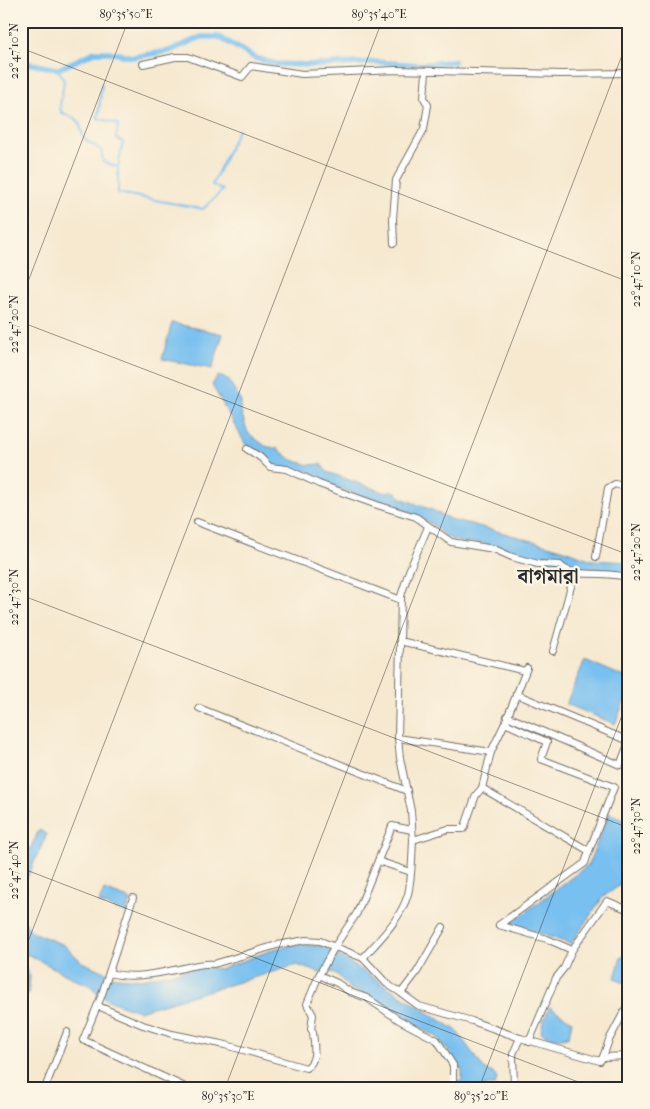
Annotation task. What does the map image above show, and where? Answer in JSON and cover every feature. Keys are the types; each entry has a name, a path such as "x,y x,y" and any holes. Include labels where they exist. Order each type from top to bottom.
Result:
{"street":[{"path":"143,64 175,57 188,57 242,77 251,66 302,74 356,71 629,73"},
{"path":"394,243 392,219 396,180 424,129 428,105 424,98 426,72"},
{"path":"247,449 260,457 270,467 287,469 318,484 371,503 410,514 450,542 494,549 512,557 538,564 560,565 564,569 575,572 591,575 629,577"},
{"path":"596,557 608,488 615,484 629,488"},
{"path":"196,522 401,600"},
{"path":"363,958 384,935 401,910 407,896 411,872 413,840 411,811 398,738 401,600 409,571 428,527"},
{"path":"553,651 575,572"},
{"path":"400,641 526,670 491,752 482,788 476,795 464,829 448,830 413,840"},
{"path":"506,719 620,765 629,742 516,694"},
{"path":"199,708 406,791"},
{"path":"506,719 547,742 541,759 614,788 586,863 499,925 547,939 572,950"},
{"path":"398,738 491,752"},
{"path":"482,788 589,851"},
{"path":"98,1006 143,1025 172,1034 226,1045 306,1068 311,1065 314,1058 313,1032 311,1029 313,1015 307,1004 319,974 357,913 392,826 412,830"},
{"path":"378,861 411,872"},
{"path":"133,898 98,1006 83,1040 187,1088"},
{"path":"529,1042 549,992 564,968 572,950 607,901 629,910"},
{"path":"401,993 417,972 443,927"},
{"path":"109,973 126,976 160,973 205,963 214,964 277,945 306,940 320,941 363,958 387,984 418,1006 472,1021 529,1042 600,1061 625,1010 629,1011"},
{"path":"319,974 350,992 367,998 399,1020 437,1040 453,1065 453,1088"},
{"path":"45,1088 67,1032"},
{"path":"514,1088 514,1054 520,1038"},
{"path":"603,1057 629,1056"}],"water":[{"path":"172,323 223,334 212,369 162,359"},
{"path":"218,376 228,379 241,402 241,412 248,433 265,446 278,449 292,460 309,465 321,464 327,472 386,493 396,492 401,498 454,521 562,549 592,560 629,562 629,575 598,572 547,562 512,554 482,543 460,542 446,537 433,525 412,513 271,465 246,445 212,385"},
{"path":"585,660 629,679 629,690 615,724 566,704"},
{"path":"609,813 629,823 629,879 603,897 571,944 510,924 588,865"},
{"path":"39,830 47,834 22,889 21,868"},
{"path":"104,890 131,900 126,913 99,903"},
{"path":"21,918 32,932 64,945 82,962 116,977 140,979 203,967 221,969 277,948 301,944 325,947 456,1030 484,1069 493,1073 497,1079 495,1085 485,1085 485,1088 455,1088 454,1082 462,1081 462,1068 456,1068 451,1054 436,1036 401,1019 385,1006 350,989 339,976 332,972 320,973 297,965 139,1011 106,999 91,986 25,954 22,962 30,977 28,994 21,998"},
{"path":"621,957 629,957 629,982 621,982 615,978"},
{"path":"550,1007 572,1021 569,1036 554,1038 541,1032 543,1021"}],"waterway":[{"path":"21,62 58,69 95,52 109,52 133,57 169,51 201,37 219,37 255,58 277,64 316,65 377,62 419,65 454,61"},
{"path":"58,69 64,81 60,105 61,112 79,121 85,139 101,150 103,162 118,167 123,142 116,139 118,124 98,118 102,84"},
{"path":"118,167 118,193 203,209 223,190 212,185 238,130"}],"district":[{"name":"বাগমারা","path":"548,576"}]}
